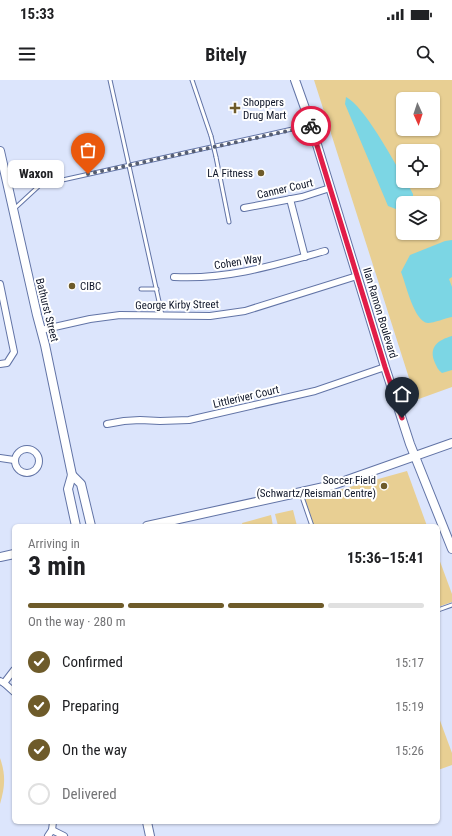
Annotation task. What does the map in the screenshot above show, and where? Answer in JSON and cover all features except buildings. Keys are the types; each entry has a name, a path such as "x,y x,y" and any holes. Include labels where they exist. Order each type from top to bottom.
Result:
{"street":[{"name":"Ilan Ramon Boulevard","path":"295,80 311,125 385,367 415,456 452,549"},
{"name":"Bathurst Street","path":"0,151 72,475 68,489 76,524"},
{"name":"Canner Court","path":"244,208 290,199 330,188"},
{"path":"290,199 305,257"},
{"name":"Cohen Way","path":"174,277 198,278 252,271 325,251"},
{"name":"George Kirby Street","path":"41,330 90,319 120,315 210,316 245,311 358,276"},
{"path":"0,284 14,352 7,363 0,364"},
{"name":"Littleriver Court","path":"107,424 140,420 189,420 315,391 385,367"},
{"path":"156,524 333,485 452,443"},
{"path":"29,449 38,456 39,464 34,470 27,473 19,471 16,468 14,460 18,452 29,449"},
{"path":"0,458 14,460"},
{"name":"Bathurst Street","path":"72,475 81,484 91,524"},
{"path":"0,557 12,554"},
{"path":"12,672 2,682 12,690"},
{"path":"48,836 54,824"},
{"path":"147,824 150,836"},
{"path":"52,830 64,836"}],"lane":[{"path":"110,80 162,315"},
{"path":"192,80 211,136 229,222"},
{"path":"6,176 40,185 129,164 311,125"},
{"path":"13,210 40,185"},
{"path":"141,289 157,289"},
{"path":"300,492 311,524"},
{"path":"440,609 452,605"}],"shaded area":[{"path":"314,80 452,80 452,387 416,400"},
{"name":"Soccer Field (Schwartz/Reisman Centre)","path":"407,471 426,524 312,524 303,500"},
{"path":"293,510 296,524 278,524 275,514"},
{"path":"271,515 273,524 242,524"},
{"path":"440,561 452,594 452,602 440,606"},
{"path":"440,720 452,753 452,765 440,769"},
{"path":"0,758 4,781 0,804"}],"water":[{"path":"346,97 353,102 369,121 385,146 396,165 396,188 410,188 413,194 413,196 396,196 396,209 388,206 345,104"},
{"path":"452,240 452,277 449,279 452,287 452,317 428,323 423,321 415,310 401,272 410,255 445,241"},
{"path":"452,336 452,370 442,373 433,357 434,348 442,340"}],"way so far":[{"path":"88,174 138,162 311,126"}],"place":[{"name":"Shoppers Drug Mart","path":"235,108"},
{"name":"LA Fitness","path":"261,173"},
{"name":"Waxon","path":"88,174"},
{"name":"CIBC","path":"72,286"},
{"name":"Soccer Field (Schwartz/Reisman Centre)","path":"384,486"}],"route":[{"path":"311,126 402,418"}]}
